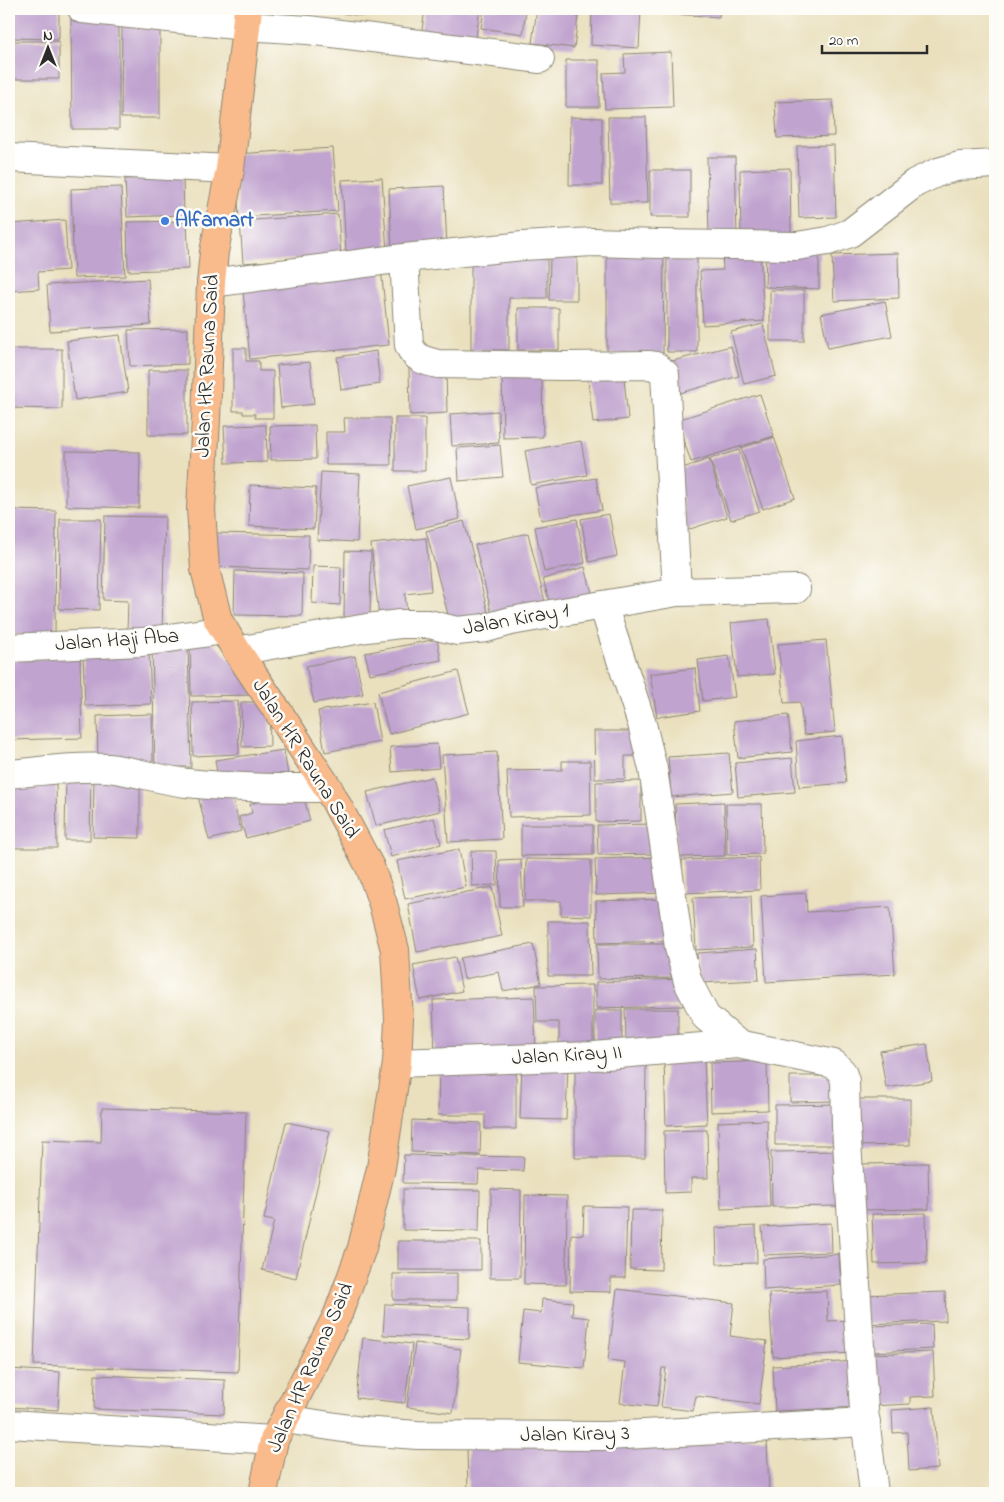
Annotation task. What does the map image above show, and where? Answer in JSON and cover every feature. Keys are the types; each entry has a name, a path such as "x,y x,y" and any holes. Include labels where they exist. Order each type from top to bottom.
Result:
{"main road":[{"name":"Jalan HR Rauna Said","path":"247,17 230,169 214,252 211,283 201,509 205,569 218,620 328,788 370,867 383,904 395,950 399,1019 397,1064 381,1168 362,1248 338,1314 280,1430 263,1493"}],"street":[{"path":"82,9 247,17 308,30 540,59"},
{"path":"9,158 230,169"},
{"path":"211,283 404,258 523,246 593,242 797,246 828,241 850,233 916,184 938,172 960,166 995,164"},
{"path":"404,258 409,345 418,358 438,364 650,365 656,366 665,374 677,592"},
{"name":"Jalan Kiray 1","path":"231,641 400,624 429,624 457,631 486,628 511,621 677,592 796,589"},
{"path":"603,605 642,724 653,769 679,948 688,982 706,1017 738,1044 834,1064 842,1072 845,1082 846,1126 866,1422 874,1493"},
{"name":"Jalan Haji Aba","path":"9,648 142,642 231,641"},
{"path":"9,774 73,768 108,768 184,783 250,788 328,788"},
{"name":"Jalan Kiray II","path":"397,1064 594,1056 738,1044"},
{"name":"Jalan Kiray 3","path":"9,1424 362,1431 417,1435 606,1436 866,1422"}],"building":[{"path":"9,9 59,9 59,39 9,38"},
{"path":"316,9 365,9 364,16"},
{"path":"425,9 480,9 476,37 422,30"},
{"path":"484,9 526,9 523,34 481,28"},
{"path":"537,9 579,9 574,48 532,43"},
{"path":"592,9 641,9 639,48 591,45"},
{"path":"645,9 720,9 719,17 645,12"},
{"path":"71,13 119,13 119,129 72,129"},
{"path":"122,20 160,20 160,118 121,118"},
{"path":"9,41 59,41 59,79 9,79"},
{"path":"671,52 673,107 605,109 603,73 625,72 624,54"},
{"path":"566,60 599,60 599,107 566,107"},
{"path":"833,100 834,136 777,138 775,102"},
{"path":"570,117 602,118 602,185 569,185"},
{"path":"608,117 646,117 648,203 610,203"},
{"path":"834,145 836,217 799,218 797,146"},
{"path":"333,148 338,211 239,217 235,154"},
{"path":"707,157 735,157 737,236 709,237"},
{"path":"790,168 791,237 741,238 740,170"},
{"path":"650,170 690,170 690,217 650,217"},
{"path":"183,177 184,215 127,217 125,179"},
{"path":"382,178 387,252 346,254 342,180"},
{"path":"444,186 447,247 392,250 389,189"},
{"path":"121,187 125,276 74,278 71,189"},
{"path":"338,214 341,256 243,263 240,221"},
{"path":"65,220 68,270 38,272 39,289 9,291 9,224"},
{"path":"187,221 189,269 128,271 127,222"},
{"path":"607,246 664,246 663,354 607,354"},
{"path":"667,248 697,248 697,352 667,352"},
{"path":"760,250 764,321 703,325 700,271 723,270 722,252"},
{"path":"766,251 819,252 819,289 765,287"},
{"path":"898,253 899,298 834,301 832,255"},
{"path":"550,256 577,256 577,300 549,300"},
{"path":"471,259 547,259 547,298 509,298 509,350 471,350"},
{"path":"381,268 389,345 250,359 242,282"},
{"path":"148,279 151,325 50,331 47,285"},
{"path":"770,290 804,290 804,341 770,341"},
{"path":"885,301 892,336 828,348 821,314"},
{"path":"518,308 559,308 559,350 518,350"},
{"path":"763,324 776,376 744,384 731,332"},
{"path":"188,329 188,364 130,366 128,330"},
{"path":"120,335 128,392 75,400 67,341"},
{"path":"731,346 739,376 677,394 668,362"},
{"path":"233,348 246,348 246,361 259,361 259,371 273,371 273,418 255,418 255,414 243,414 243,411 233,411"},
{"path":"9,349 62,349 62,409 9,408"},
{"path":"376,351 380,384 341,390 337,357"},
{"path":"310,362 314,404 281,408 277,365"},
{"path":"409,368 446,368 447,413 410,415"},
{"path":"623,368 628,419 593,423 587,372"},
{"path":"148,370 187,370 187,435 148,435"},
{"path":"542,370 543,437 503,438 502,371"},
{"path":"760,394 774,436 691,462 677,420"},
{"path":"498,411 499,443 452,446 450,414"},
{"path":"344,418 390,418 391,465 326,465 326,432 345,432"},
{"path":"395,418 425,418 425,471 395,471"},
{"path":"266,425 267,462 226,463 224,426"},
{"path":"315,425 316,459 271,460 270,426"},
{"path":"774,437 795,498 763,509 741,448"},
{"path":"581,441 587,475 531,485 525,451"},
{"path":"500,445 503,477 459,481 457,448"},
{"path":"739,450 759,511 731,520 710,459"},
{"path":"66,451 140,452 139,508 66,506"},
{"path":"709,459 727,517 687,530 677,470"},
{"path":"321,472 360,474 357,542 317,540"},
{"path":"451,477 460,519 416,529 407,486"},
{"path":"596,478 602,510 541,520 535,488"},
{"path":"250,485 316,488 314,529 249,526"},
{"path":"9,510 56,511 55,635 9,635"},
{"path":"609,514 617,556 589,562 581,519"},
{"path":"105,516 165,517 162,632 127,632 128,601 103,600"},
{"path":"60,519 101,519 99,610 59,609"},
{"path":"577,519 585,563 544,572 535,527"},
{"path":"464,521 488,612 450,622 426,531"},
{"path":"214,533 309,535 308,570 213,567"},
{"path":"528,533 546,606 493,619 475,545"},
{"path":"426,538 431,591 405,594 407,614 379,617 371,544"},
{"path":"345,551 371,552 370,618 344,617"},
{"path":"313,566 341,567 340,605 312,603"},
{"path":"585,567 592,593 550,604 543,579"},
{"path":"235,571 303,573 302,616 234,615"},
{"path":"769,619 775,674 737,677 731,623"},
{"path":"209,639 265,695 191,696 190,640"},
{"path":"437,639 441,660 370,674 365,653"},
{"path":"826,640 835,732 804,735 800,702 784,703 778,644"},
{"path":"188,646 191,767 155,767 152,648"},
{"path":"149,651 151,704 85,706 83,653"},
{"path":"355,656 363,694 314,703 306,666"},
{"path":"729,656 735,697 703,701 698,660"},
{"path":"80,657 82,738 10,740 9,660"},
{"path":"695,668 700,711 657,717 650,674"},
{"path":"458,671 469,713 389,734 378,692"},
{"path":"238,701 239,754 193,756 192,702"},
{"path":"241,702 269,702 270,746 242,747"},
{"path":"373,702 380,742 325,752 318,711"},
{"path":"152,714 153,761 98,763 97,716"},
{"path":"788,715 792,752 738,758 734,721"},
{"path":"594,731 642,731 643,756 625,756 625,779 595,779"},
{"path":"842,736 846,783 799,787 796,741"},
{"path":"437,744 439,768 392,772 390,747"},
{"path":"284,750 288,775 218,778 215,760"},
{"path":"497,752 502,839 448,842 442,755"},
{"path":"729,753 733,792 671,797 668,757"},
{"path":"792,758 795,792 738,797 735,763"},
{"path":"562,761 590,761 591,815 509,817 507,771 562,770"},
{"path":"66,772 91,773 90,840 65,840"},
{"path":"94,776 140,777 140,838 93,837"},
{"path":"432,777 440,811 376,826 367,792"},
{"path":"9,778 56,778 57,848 9,848"},
{"path":"641,781 641,821 596,822 596,782"},
{"path":"230,788 241,831 209,840 198,796"},
{"path":"302,790 310,821 246,838 239,817 252,813 250,804"},
{"path":"724,802 725,856 677,857 675,804"},
{"path":"726,804 762,804 763,854 727,855"},
{"path":"434,818 441,844 391,857 384,830"},
{"path":"658,824 659,854 598,855 597,825"},
{"path":"521,825 593,825 593,855 521,856"},
{"path":"459,849 466,887 405,899 397,861"},
{"path":"471,851 496,851 497,885 472,886"},
{"path":"664,857 666,893 596,895 595,859"},
{"path":"759,857 760,890 682,893 682,860"},
{"path":"521,859 523,907 500,907 499,860"},
{"path":"526,859 591,860 591,916 561,915 561,901 525,901"},
{"path":"492,887 502,936 417,952 408,904"},
{"path":"806,893 807,912 890,907 895,974 766,982 761,896"},
{"path":"751,896 753,947 696,950 693,898"},
{"path":"669,899 670,941 597,943 596,901"},
{"path":"548,921 590,921 591,976 548,976"},
{"path":"533,944 541,984 503,991 499,972 464,979 460,958"},
{"path":"597,944 671,944 671,978 598,979"},
{"path":"757,949 759,980 699,983 697,953"},
{"path":"455,957 462,991 420,1000 413,965"},
{"path":"682,979 683,1006 596,1008 596,982"},
{"path":"593,985 593,1054 559,1054 559,1022 537,1022 536,986"},
{"path":"534,997 536,1053 435,1056 433,1000"},
{"path":"625,1009 678,1009 678,1041 626,1042"},
{"path":"595,1010 622,1010 622,1044 595,1044"},
{"path":"927,1044 932,1081 886,1088 880,1051"},
{"path":"704,1058 707,1124 666,1126 664,1059"},
{"path":"575,1059 646,1059 645,1158 575,1158"},
{"path":"767,1061 768,1110 711,1112 710,1063"},
{"path":"522,1062 568,1064 566,1120 520,1119"},
{"path":"439,1063 516,1064 516,1129 485,1129 485,1115 438,1115"},
{"path":"790,1076 837,1076 838,1101 790,1102"},
{"path":"854,1099 910,1099 910,1145 854,1146"},
{"path":"841,1104 842,1145 775,1145 775,1105"},
{"path":"102,1108 246,1112 238,1372 34,1365 42,1140 101,1142"},
{"path":"412,1120 481,1123 480,1155 411,1152"},
{"path":"767,1120 770,1207 721,1209 718,1122"},
{"path":"286,1122 330,1131 296,1278 262,1270 274,1221 264,1219"},
{"path":"707,1130 708,1178 691,1178 691,1192 665,1193 664,1131"},
{"path":"842,1151 842,1206 772,1207 771,1152"},
{"path":"404,1155 524,1157 523,1171 479,1170 478,1184 403,1183"},
{"path":"928,1163 929,1209 860,1210 859,1164"},
{"path":"403,1189 480,1190 479,1231 403,1230"},
{"path":"491,1189 521,1190 520,1278 490,1278"},
{"path":"525,1195 567,1196 566,1285 524,1284"},
{"path":"584,1206 627,1207 625,1278 611,1278 611,1292 570,1291 571,1234 583,1235"},
{"path":"631,1210 662,1210 661,1270 630,1269"},
{"path":"926,1213 927,1263 874,1264 872,1214"},
{"path":"831,1223 832,1252 764,1255 762,1227"},
{"path":"756,1226 757,1263 717,1264 716,1228"},
{"path":"398,1241 481,1241 481,1270 398,1270"},
{"path":"839,1254 841,1285 764,1290 763,1259"},
{"path":"457,1273 457,1300 393,1300 393,1274"},
{"path":"617,1289 734,1303 730,1336 767,1341 759,1404 696,1396 693,1411 661,1407 666,1368 662,1368 657,1407 620,1403 625,1362 608,1360"},
{"path":"827,1291 828,1321 853,1320 854,1353 773,1357 769,1293"},
{"path":"945,1292 946,1321 864,1324 863,1295"},
{"path":"542,1299 573,1302 572,1316 589,1318 584,1368 518,1362 523,1311 541,1313"},
{"path":"385,1304 470,1307 469,1339 383,1335"},
{"path":"932,1324 933,1349 872,1352 871,1326"},
{"path":"363,1338 412,1344 405,1403 356,1398"},
{"path":"415,1343 461,1349 453,1413 407,1407"},
{"path":"933,1352 935,1396 910,1397 910,1404 872,1406 870,1354"},
{"path":"857,1361 860,1407 775,1411 773,1366"},
{"path":"9,1369 60,1372 58,1410 9,1407"},
{"path":"95,1375 225,1380 224,1414 94,1409"},
{"path":"934,1407 938,1469 909,1471 907,1432 893,1433 892,1410"},
{"path":"767,1439 769,1493 468,1493 467,1447"}],"place":[{"name":"Alfamart","path":"165,221"}]}
